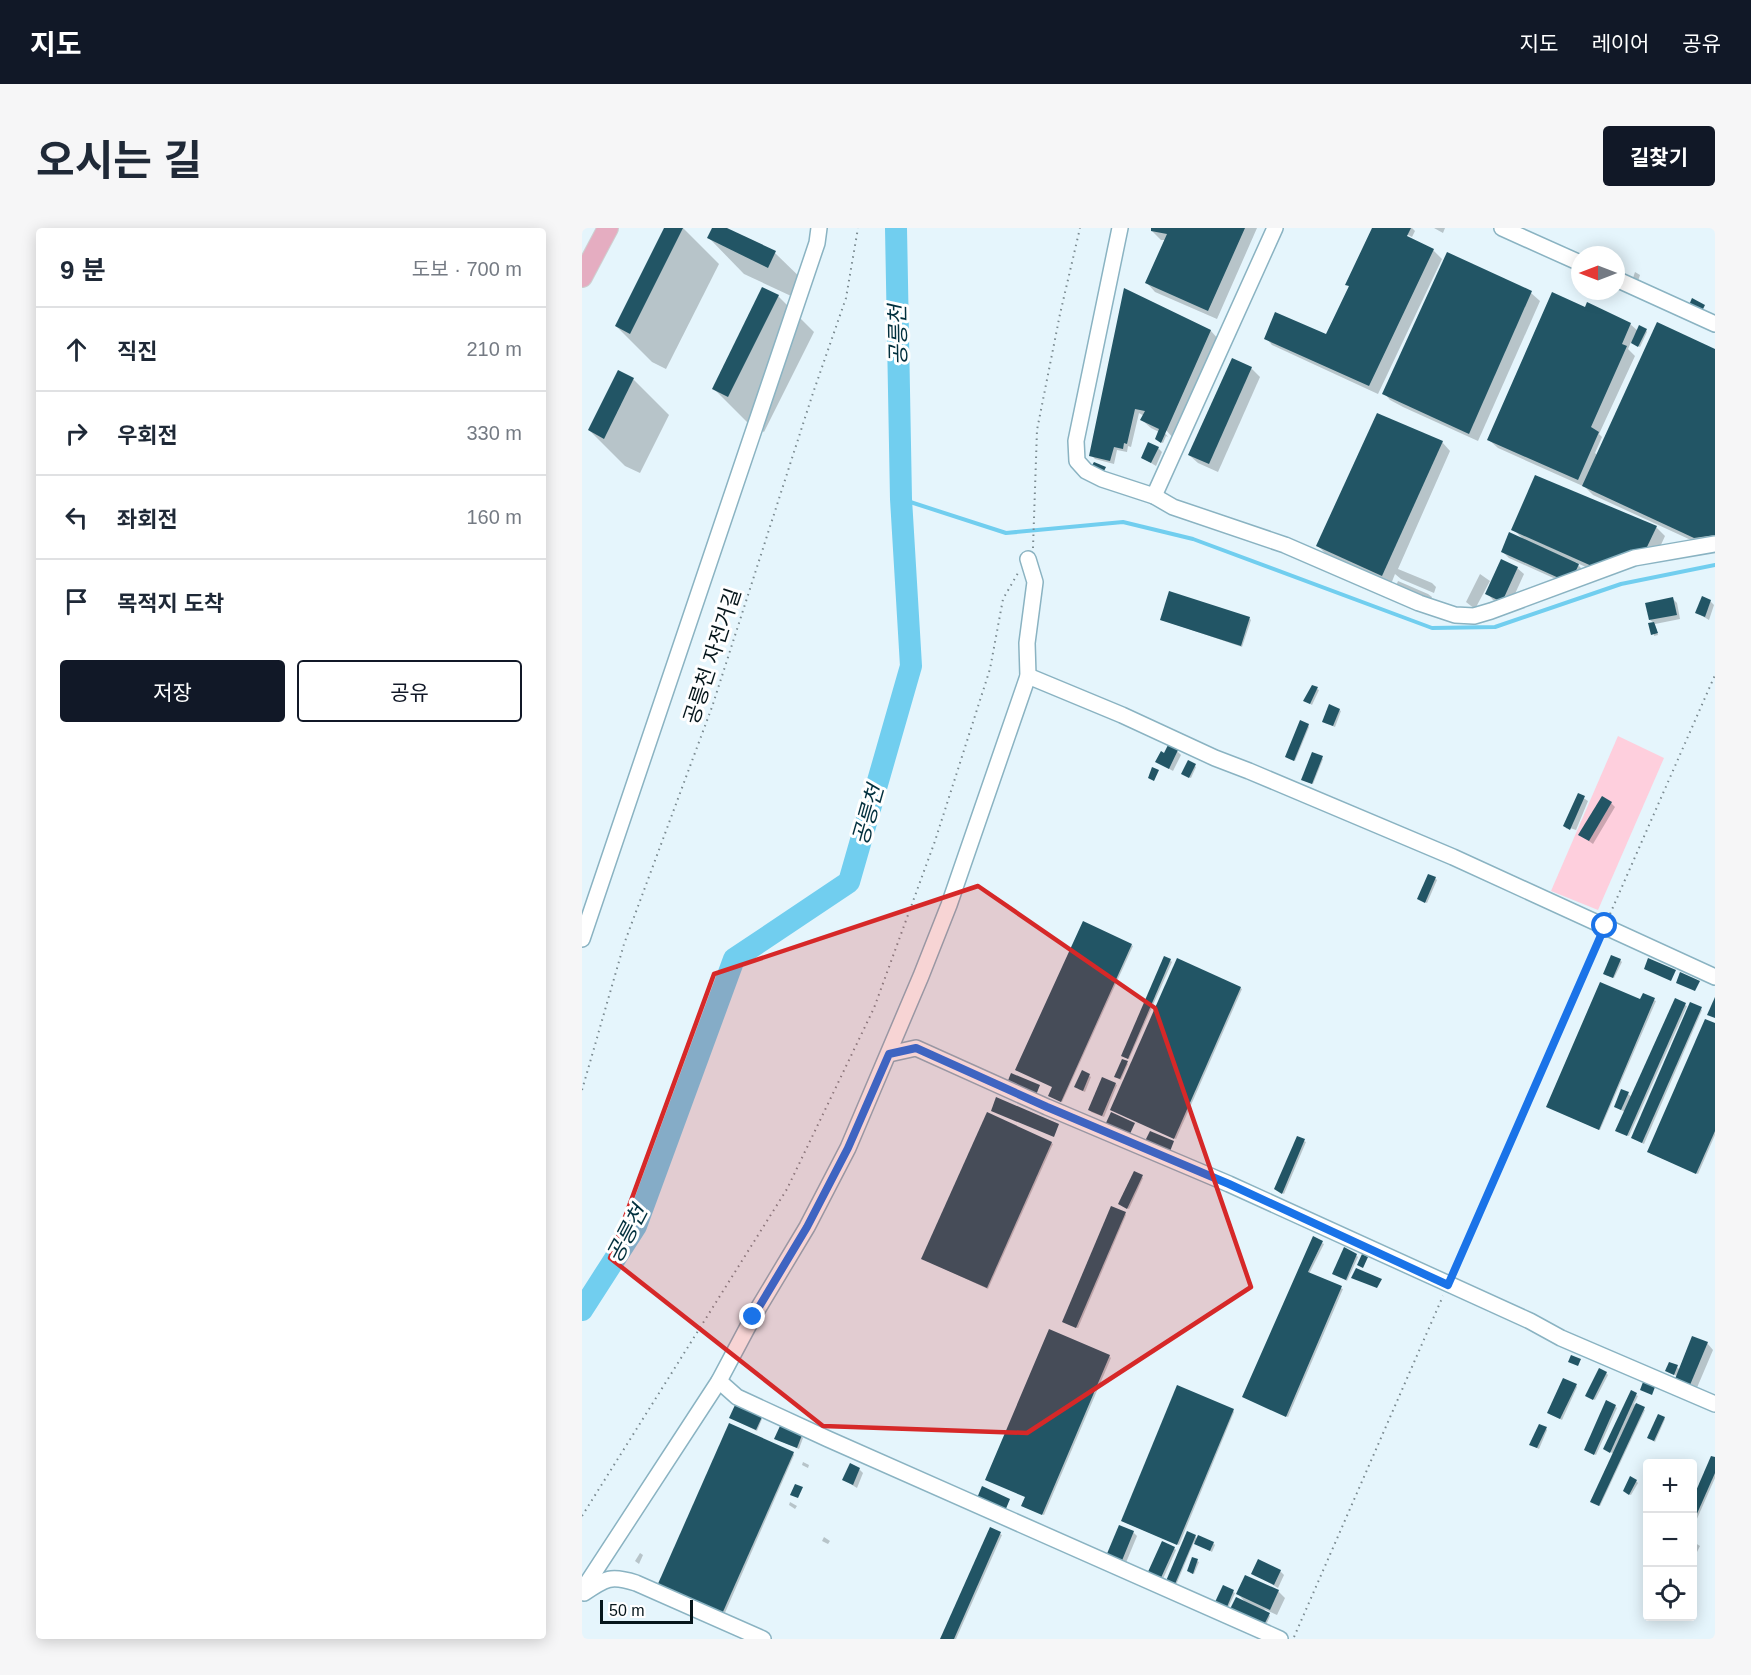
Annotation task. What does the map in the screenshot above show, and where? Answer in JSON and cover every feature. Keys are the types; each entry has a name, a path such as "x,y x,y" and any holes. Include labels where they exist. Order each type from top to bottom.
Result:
{"main road":[{"path":"582,277 608,228"}],"street":[{"path":"582,939 817,243 819,228"},
{"path":"1120,228 1076,441 1077,461 1086,471 1102,479 1154,496 1173,507 1285,545 1419,603 1455,615 1474,616 1491,611 1634,558 1715,544"},
{"path":"1154,496 1275,228"},
{"path":"1502,228 1571,259"},
{"path":"1625,283 1715,324"},
{"path":"582,1593 719,1381 753,1317 812,1217 848,1148 889,1054 949,905 1028,676 1027,643 1035,582 1028,559"},
{"path":"1028,676 1122,715 1215,758 1453,857 1715,977"},
{"path":"889,1054 916,1048 1047,1107 1229,1184 1530,1321 1561,1338 1715,1404"},
{"path":"719,1381 737,1397 1280,1639"},
{"path":"582,1593 603,1580 621,1578 636,1582 764,1639"}],"path":[{"name":"공릉천 자전거길","path":"582,1090 624,944 712,707 846,298 858,228"},
{"path":"582,1516 787,1189 874,1008 935,841 987,679 1003,599 1028,559 1033,546 1037,430 1080,228"},
{"path":"1293,1639 1715,675"}],"highlighted area":[{"path":"978,886 1155,1008 1251,1287 1027,1433 823,1426 610,1258 714,974"}],"shaded area":[{"path":"1618,736 1664,758 1598,910 1551,891"}],"building":[{"path":"664,228 683,228 630,334 615,326"},
{"path":"712,228 727,228 776,251 768,268 707,238"},
{"path":"1151,228 1245,228 1208,311 1145,283 1167,234 1151,231"},
{"path":"1372,228 1411,228 1407,236 1434,249 1369,386 1264,339 1275,312 1326,334 1349,286 1345,285"},
{"path":"1447,252 1532,291 1469,434 1382,394"},
{"path":"762,287 779,295 728,397 712,389"},
{"path":"1124,288 1211,330 1161,443 1155,439 1159,429 1140,420 1145,411 1135,409 1127,444 1124,443 1123,449 1114,447 1110,461 1089,456"},
{"path":"1552,292 1585,307 1587,302 1631,323 1622,344 1627,346 1591,427 1599,432 1578,480 1487,440"},
{"path":"1692,298 1705,305 1702,311 1689,305"},
{"path":"1657,322 1715,349 1715,535 1694,538 1582,486"},
{"path":"1639,325 1647,329 1638,347 1631,343"},
{"path":"1232,358 1252,367 1209,464 1188,455"},
{"path":"618,370 634,378 604,439 588,430"},
{"path":"1377,413 1443,441 1382,576 1316,546"},
{"path":"1148,442 1159,447 1151,463 1141,458"},
{"path":"1094,462 1106,467 1103,473 1091,467"},
{"path":"1535,475 1657,526 1646,549 1594,567 1511,530"},
{"path":"1509,532 1579,564 1574,575 1561,579 1501,552"},
{"path":"1501,559 1518,567 1502,602 1485,594"},
{"path":"1169,591 1250,617 1241,646 1160,620"},
{"path":"1702,596 1711,600 1705,617 1695,613"},
{"path":"1673,597 1677,615 1649,620 1645,603"},
{"path":"1654,622 1658,633 1651,635 1648,623"},
{"path":"1312,685 1318,687 1310,704 1303,701"},
{"path":"1329,704 1340,709 1333,726 1322,722"},
{"path":"1300,720 1309,724 1294,761 1285,757"},
{"path":"1168,745 1178,750 1169,769 1155,762 1161,751 1164,753"},
{"path":"1312,752 1323,756 1312,784 1301,780"},
{"path":"1188,760 1196,764 1189,778 1181,774"},
{"path":"1152,767 1159,770 1154,781 1148,778"},
{"path":"1578,793 1585,796 1570,830 1563,826"},
{"path":"1602,796 1612,802 1589,841 1578,835"},
{"path":"1428,874 1436,877 1425,903 1417,899"},
{"path":"1083,921 1132,944 1061,1102 1048,1096 1052,1087 1015,1070"},
{"path":"1611,955 1621,959 1613,978 1603,974"},
{"path":"1164,956 1171,959 1128,1059 1121,1056"},
{"path":"1177,958 1241,987 1174,1139 1110,1110"},
{"path":"1648,958 1676,970 1671,981 1644,969"},
{"path":"1680,972 1700,981 1695,991 1676,983"},
{"path":"1600,982 1640,999 1643,993 1655,998 1599,1130 1546,1107"},
{"path":"1715,997 1715,1018 1707,1015"},
{"path":"1675,998 1686,1003 1627,1136 1615,1131"},
{"path":"1690,1002 1702,1007 1642,1143 1631,1138"},
{"path":"1705,1019 1715,1023 1715,1131 1696,1174 1647,1152"},
{"path":"1122,1059 1128,1061 1120,1079 1114,1077"},
{"path":"1082,1070 1090,1074 1083,1091 1074,1087"},
{"path":"1011,1073 1040,1085 1036,1095 1007,1083"},
{"path":"1102,1077 1116,1083 1102,1116 1088,1110"},
{"path":"1621,1089 1629,1092 1621,1110 1614,1107"},
{"path":"996,1097 1059,1124 1054,1137 991,1111"},
{"path":"987,1112 1052,1142 987,1288 921,1259"},
{"path":"1111,1112 1135,1123 1129,1136 1105,1125"},
{"path":"1150,1131 1174,1141 1169,1154 1144,1143"},
{"path":"1297,1136 1305,1139 1282,1194 1274,1189"},
{"path":"1134,1171 1143,1175 1127,1209 1118,1204"},
{"path":"1111,1206 1126,1212 1076,1328 1062,1322"},
{"path":"1313,1236 1323,1241 1308,1272 1342,1286 1286,1417 1242,1397"},
{"path":"1344,1247 1357,1254 1346,1280 1332,1274"},
{"path":"1362,1254 1368,1257 1363,1268 1357,1265"},
{"path":"1356,1268 1382,1279 1377,1288 1351,1278"},
{"path":"1049,1329 1110,1355 1042,1515 1021,1506 1025,1497 985,1480"},
{"path":"1692,1336 1708,1342 1690,1385 1675,1379"},
{"path":"1571,1355 1581,1359 1578,1366 1568,1362"},
{"path":"1669,1362 1678,1365 1674,1375 1665,1371"},
{"path":"1599,1368 1607,1372 1593,1400 1585,1396"},
{"path":"1563,1378 1577,1384 1560,1419 1547,1413"},
{"path":"1643,1382 1655,1387 1652,1395 1640,1390"},
{"path":"1177,1385 1234,1409 1177,1545 1121,1521"},
{"path":"1631,1390 1637,1393 1610,1453 1603,1449"},
{"path":"1606,1400 1616,1405 1594,1455 1584,1450"},
{"path":"1636,1403 1645,1407 1599,1506 1590,1502"},
{"path":"735,1405 762,1417 756,1430 729,1418"},
{"path":"1658,1414 1665,1417 1654,1441 1647,1438"},
{"path":"729,1423 794,1452 722,1614 657,1586"},
{"path":"1539,1424 1547,1427 1537,1448 1529,1445"},
{"path":"780,1426 802,1435 797,1448 774,1439"},
{"path":"1711,1456 1715,1457 1715,1473 1697,1514 1697,1488"},
{"path":"850,1463 860,1468 853,1485 842,1480"},
{"path":"1630,1476 1637,1480 1629,1495 1623,1491"},
{"path":"795,1484 803,1487 798,1498 790,1495"},
{"path":"982,1486 1010,1499 1005,1511 977,1498"},
{"path":"1119,1525 1134,1531 1121,1563 1106,1556"},
{"path":"990,1527 1001,1532 954,1639 940,1639"},
{"path":"1187,1531 1196,1535 1175,1584 1166,1581"},
{"path":"1198,1535 1214,1542 1210,1551 1194,1544"},
{"path":"1162,1541 1175,1547 1160,1580 1147,1574"},
{"path":"1192,1557 1198,1559 1193,1574 1187,1571"},
{"path":"1258,1559 1281,1570 1274,1585 1251,1574"},
{"path":"1245,1575 1279,1590 1270,1610 1236,1594"},
{"path":"1223,1585 1234,1590 1227,1607 1215,1602"},
{"path":"1236,1597 1270,1613 1264,1625 1230,1609"}],"waterway":[{"name":"공릉천","path":"582,1310 636,1226 734,959 849,882 911,666 901,499 896,228"},
{"path":"901,499 1006,533 1123,522 1193,539 1432,628 1495,627 1621,584 1715,565"}],"route":[{"path":"753,1317 807,1227 848,1148 889,1054 916,1048 1047,1107 1229,1184 1448,1285 1605,926"}]}
